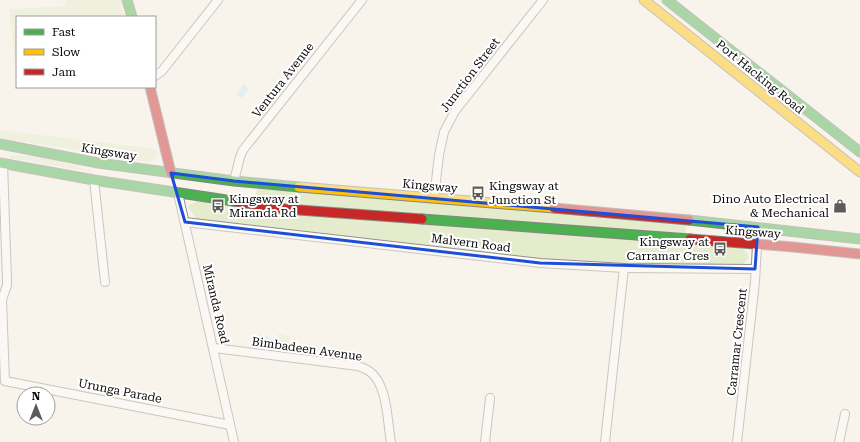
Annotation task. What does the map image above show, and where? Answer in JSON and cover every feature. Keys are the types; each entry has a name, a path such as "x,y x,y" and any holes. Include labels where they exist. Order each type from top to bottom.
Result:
{"main road":[{"path":"127,0 132,16"},
{"name":"Port Hacking Road","path":"644,0 860,172"},
{"name":"Port Hacking Road","path":"667,0 860,152"},
{"name":"Miranda Road","path":"150,88 170,173 178,193"},
{"path":"2,145 2,163"},
{"name":"Kingsway","path":"2,145 98,163 234,181 653,216 860,239"},
{"name":"Kingsway","path":"2,163 94,180 285,209 757,244 860,254"},
{"path":"757,244 758,227"}],"street":[{"path":"156,75 162,71 218,0"},
{"name":"Ventura Avenue","path":"234,181 243,150 362,0"},
{"name":"Junction Street","path":"434,198 439,155 444,132 455,111 543,0"},
{"name":"Urunga Parade","path":"2,163 7,280 7,285 2,300 5,381 230,425"},
{"path":"94,180 105,282"},
{"name":"Miranda Road","path":"178,193 234,442"},
{"name":"Malvern Road","path":"185,222 540,263 624,268 755,269"},
{"name":"Carramar Crescent","path":"737,442 755,282 757,244"},
{"path":"605,442 624,268"},
{"name":"Bimbadeen Avenue","path":"214,348 358,366 369,371 378,380 383,391 390,442"},
{"path":"485,442 490,398"},
{"path":"839,442 845,414"}],"highlighted area":[{"path":"171,173 234,181 758,227 755,269 540,263 185,222"}],"green space":[{"path":"66,0 121,0 124,16 16,16 15,61 9,9 66,6"},
{"path":"657,0 660,0 806,117 805,118"},
{"path":"0,130 156,149 156,154 153,160 140,161 0,138"},
{"path":"10,155 31,156 52,160 93,172 10,158"},
{"path":"257,183 686,225 685,239 722,241 736,244 745,251 749,258 738,269 540,263 200,223 189,209 188,206 204,197 303,210 256,197"},
{"path":"278,334 286,334 286,336 289,336 289,346 278,345"},
{"path":"274,345 289,347 288,351 275,350"}],"water":[{"path":"243,83 249,89 242,98 237,94 243,86"},
{"path":"259,335 270,337 270,343 258,342"}],"traffic: fast":[{"path":"127,0 132,16"},
{"path":"667,0 860,152"},
{"path":"0,144 98,163 234,181 299,187"},
{"path":"0,163 94,180 233,201"},
{"path":"422,219 690,239"},
{"path":"689,220 860,239"}],"traffic: slow":[{"path":"644,0 860,172"},
{"path":"299,187 554,208"}],"traffic: jam":[{"path":"150,88 171,173"},
{"path":"233,201 285,209 422,219"},
{"path":"554,208 689,220"},
{"path":"690,239 860,254"}],"place":[{"name":"Kingsway at Junction St","path":"478,193"},
{"name":"Kingsway at Miranda Rd","path":"218,206"},
{"name":"Dino Auto Electrical & Mechanical","path":"840,206"},
{"name":"Kingsway at Carramar Cres","path":"720,249"}]}
